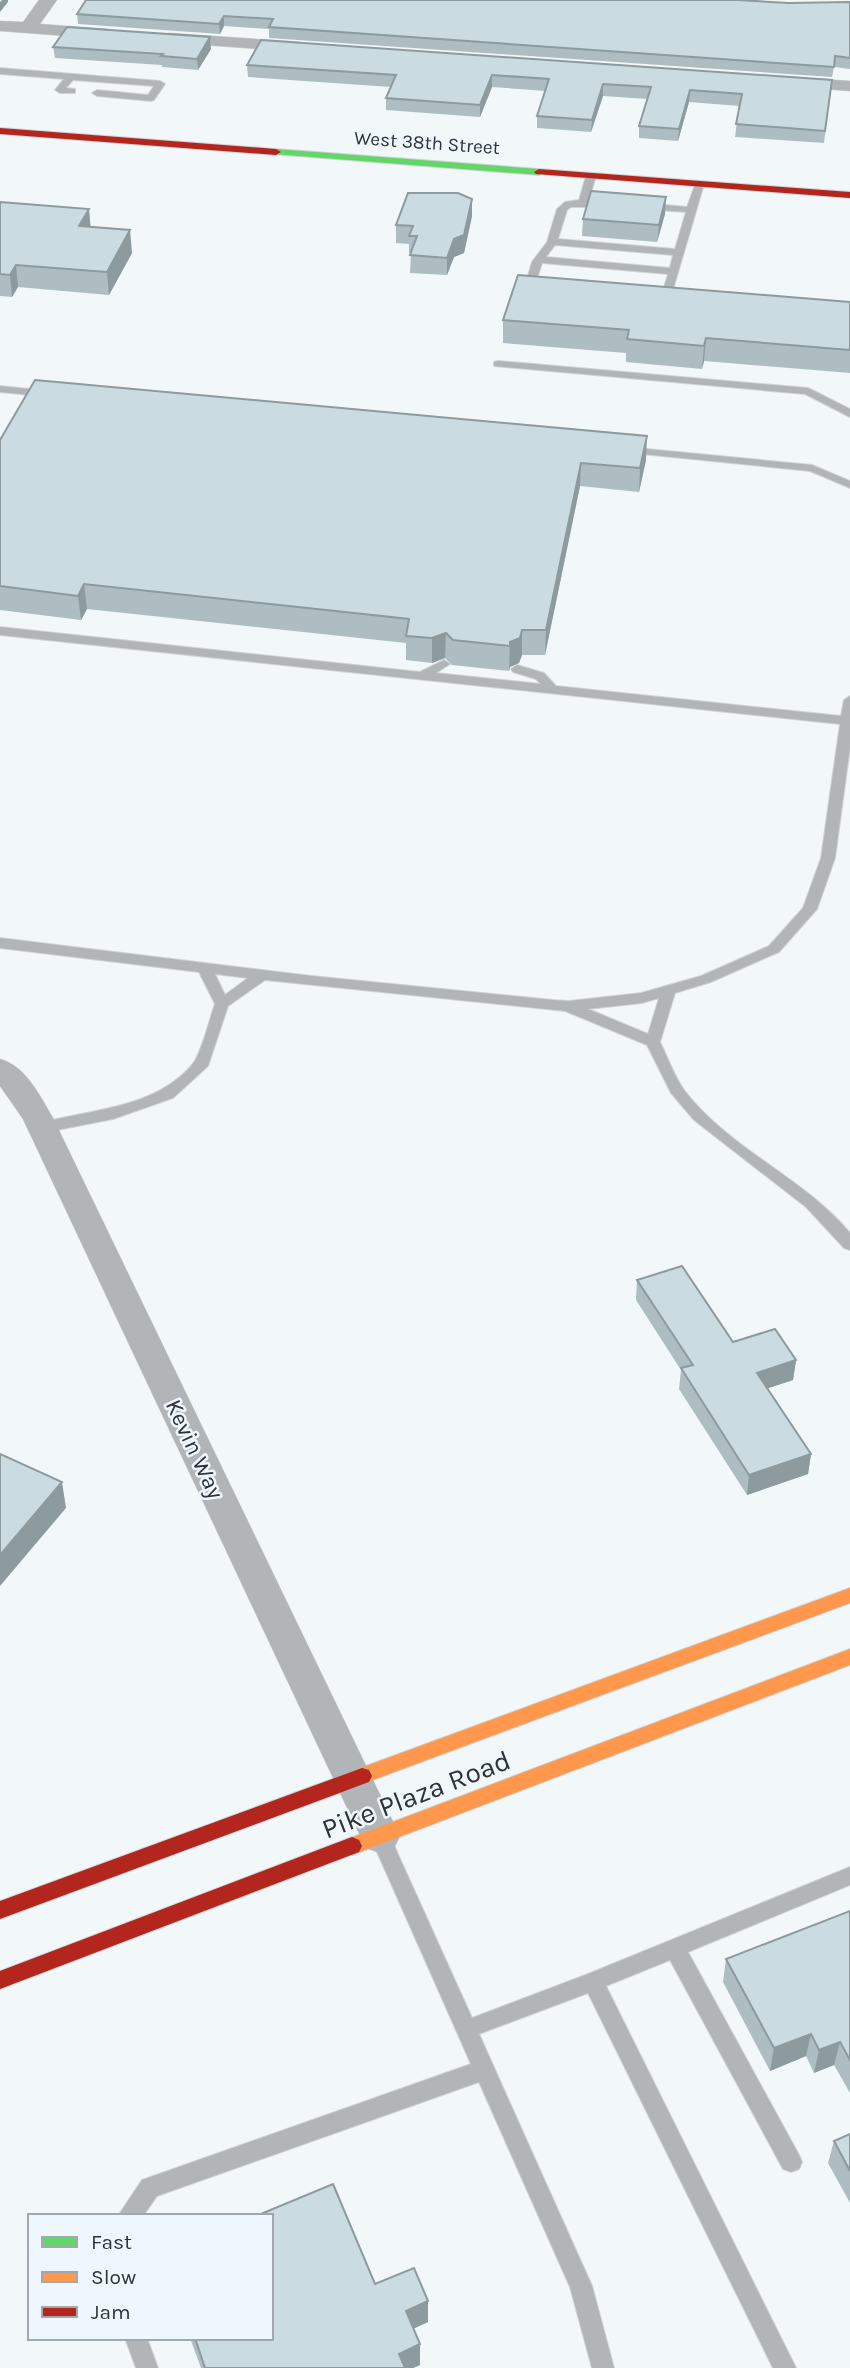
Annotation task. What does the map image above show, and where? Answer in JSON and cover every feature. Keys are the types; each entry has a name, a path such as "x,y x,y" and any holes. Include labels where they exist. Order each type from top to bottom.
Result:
{"main road":[{"name":"West 38th Street","path":"0,131 849,195"},
{"path":"403,161 415,154 469,151"},
{"path":"699,184 701,179 710,176 771,173"},
{"name":"Pike Plaza Road","path":"0,1910 850,1595"},
{"name":"Pike Plaza Road","path":"0,1980 850,1657"}],"street":[{"path":"28,28 48,0"},
{"path":"0,26 125,35"},
{"path":"152,37 318,49"},
{"path":"774,81 850,86"},
{"name":"Kevin Way","path":"0,1069 29,1101 380,1836"}],"lane":[{"path":"0,71 160,84 151,98 97,93"},
{"path":"70,77 60,90 72,91"},
{"path":"583,202 591,176"},
{"path":"665,301 699,184"},
{"path":"543,290 525,289 539,260 552,242 562,209 568,204 583,202 624,205"},
{"path":"638,206 692,210"},
{"path":"552,242 678,252"},
{"path":"539,260 673,271"},
{"path":"652,300 679,302"},
{"path":"498,364 807,391 850,414"},
{"path":"0,389 68,396"},
{"path":"612,449 812,468 850,485"},
{"path":"0,631 849,720"},
{"path":"422,676 444,664"},
{"path":"517,669 540,676 553,690"},
{"path":"0,943 205,969 569,1006 642,998 706,979 774,949 810,909 828,858 850,701"},
{"path":"205,969 222,1004"},
{"path":"42,1128 113,1114 168,1094 200,1066 222,1004 262,975"},
{"path":"653,1042 669,990"},
{"path":"569,1006 653,1042 679,1093 721,1136 784,1180 850,1244"},
{"path":"380,1836 581,2286 603,2368"},
{"path":"467,2029 676,1950 850,1876"},
{"path":"676,1950 791,2162"},
{"path":"593,1983 785,2368"},
{"path":"130,2214 150,2188 484,2070"},
{"path":"137,2340 147,2368"}],"building":[{"path":"86,0 850,2 850,58 835,56 834,67 269,27 273,19 224,16 219,24 77,14"},
{"path":"67,27 210,37 197,59 161,56 163,54 53,47"},
{"path":"261,40 832,80 825,131 736,124 742,94 690,90 679,129 639,126 651,87 603,84 592,120 537,116 549,79 492,75 480,105 386,98 396,75 247,65"},
{"path":"591,191 666,197 659,225 583,219"},
{"path":"408,193 458,193 472,199 464,235 454,239 447,258 410,255 417,236 409,236 413,226 396,225"},
{"path":"0,202 89,209 79,226 130,230 107,272 16,265 10,275 0,274"},
{"path":"518,275 850,302 850,350 706,338 704,346 627,339 629,330 503,320"},
{"path":"35,380 647,436 640,468 581,463 546,630 522,630 520,638 510,642 510,646 453,640 446,633 432,638 406,636 409,619 84,584 78,596 0,586 0,440"},
{"path":"682,1266 733,1342 775,1329 796,1360 757,1373 811,1454 749,1475 681,1368 693,1365 637,1280"},
{"path":"0,1454 62,1482 0,1555"},
{"path":"850,1911 850,2060 840,2042 819,2050 811,2034 774,2048 726,1959"},
{"path":"850,2134 850,2171 834,2141"},
{"path":"333,2184 375,2284 414,2268 428,2301 406,2311 420,2344 399,2354 405,2368 205,2368 196,2340 273,2340 273,2214 261,2214"}],"traffic: fast":[{"path":"276,152 539,172"}],"traffic: slow":[{"path":"362,1776 850,1595"},
{"path":"352,1846 850,1657"}],"traffic: jam":[{"path":"0,131 276,152"},
{"path":"539,172 850,195"},
{"path":"0,1910 362,1776"},
{"path":"0,1980 352,1846"}]}
